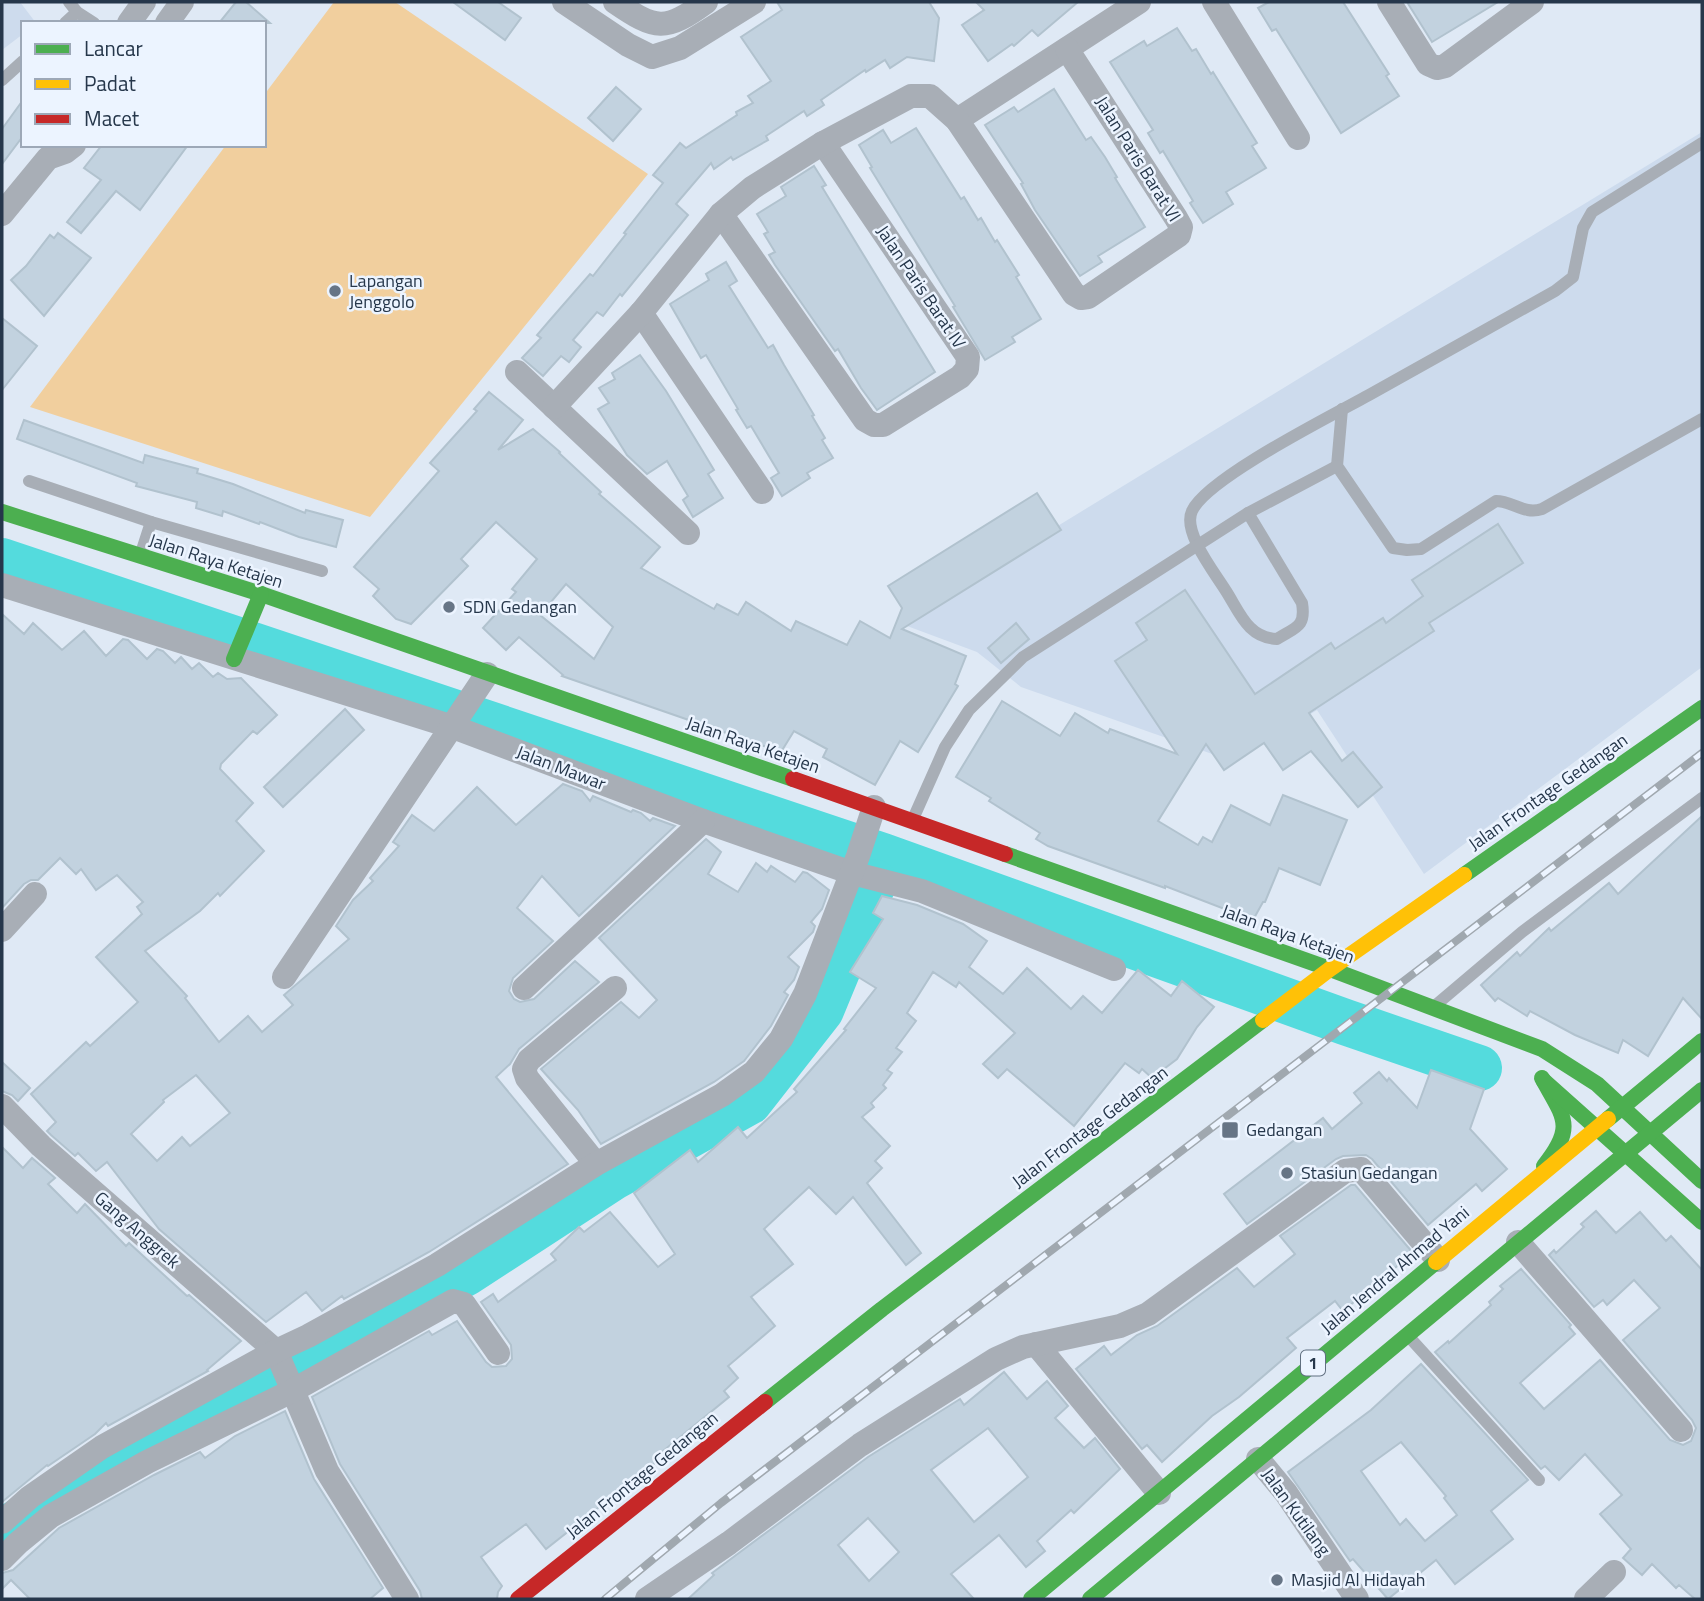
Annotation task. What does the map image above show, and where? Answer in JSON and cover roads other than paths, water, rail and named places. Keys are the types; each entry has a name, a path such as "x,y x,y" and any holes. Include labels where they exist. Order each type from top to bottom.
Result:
{"main road":[{"name":"Jalan Raya Ketajen","path":"2,512 140,557 872,815 913,821 1488,1027 1542,1049 1597,1084 1623,1105 1702,1181"},
{"path":"236,654 259,600"},
{"name":"Jalan Frontage Gedangan","path":"518,1599 871,1317 1330,969 1702,708"},
{"name":"Jalan Raya Ketajen","path":"1488,1027 1624,1154 1702,1222"},
{"name":"1","path":"1623,1105 1702,1041"},
{"path":"1529,1183 1563,1142 1567,1130 1533,1070"},
{"name":"1","path":"1090,1599 1116,1591 1258,1459 1702,1090"},
{"name":"Jalan Jendral Ahmad Yani","path":"1031,1599 1623,1105"}],"street":[{"path":"130,21 144,2"},
{"path":"168,21 182,2"},
{"path":"564,2 628,45 646,55 658,57 680,48 754,2"},
{"path":"615,2 639,18 660,24 675,22 706,2"},
{"path":"554,407 641,313 721,214 752,188 823,143 911,96 930,96 957,120 1139,2"},
{"path":"1214,2 1298,138"},
{"path":"1389,2 1428,64 1437,68 1445,66 1532,2"},
{"name":"Jalan Paris Barat VI","path":"957,120 1074,294 1081,298 1088,297 1179,235 1181,227 1067,49"},
{"name":"Jalan Paris Barat IV","path":"721,214 865,420 874,425 883,425 960,377 967,369 968,357 823,143"},
{"path":"2,214 48,152 65,152 71,147"},
{"path":"641,313 762,492"},
{"path":"517,372 688,533"},
{"name":"Jalan Mawar","path":"2,584 457,722 703,821 855,864 1114,969"},
{"path":"284,976 485,679"},
{"path":"2,1559 51,1516 147,1462 283,1370 308,1336 438,1265 596,1164 722,1094 754,1072 781,1039 805,994 872,815"},
{"path":"524,988 703,821"},
{"path":"2,930 34,894"},
{"path":"596,1164 527,1078 524,1069 528,1060 615,988"},
{"name":"Gang Anggrek","path":"2,1106 41,1146 283,1370"},
{"path":"647,1599 871,1438 996,1359 1023,1347 1120,1326 1148,1314 1345,1171 1361,1169 1438,1260"},
{"path":"1518,1242 1681,1430"},
{"path":"2,1522 40,1489 102,1447 453,1301 464,1304 498,1353"},
{"path":"1036,1344 1158,1493"},
{"path":"283,1370 327,1471 407,1599"},
{"name":"Jalan Kutilang","path":"1258,1459 1286,1493 1357,1599"},
{"path":"1586,1599 1614,1572"}],"lane":[{"path":"73,7 91,21"},
{"path":"2,80 21,63"},
{"path":"1248,513 1302,603 1305,618 1302,624 1277,639 1257,635 1244,621 1190,532 1190,513 1202,496 1233,473 1342,409 1555,291 1573,277 1583,228 1592,212 1702,143"},
{"path":"1342,409 1338,466 1393,548 1407,550 1421,549 1496,502 1504,501 1527,512 1542,509 1702,419"},
{"path":"913,821 945,747 969,710 1014,666 1033,651 1248,513 1338,466"},
{"path":"29,481 151,522 322,571"},
{"path":"140,557 151,522"},
{"path":"1431,1008 1522,932 1702,798"},
{"path":"1407,1335 1539,1480"}],"waterway":[{"path":"2,561 883,856 1479,1068"},
{"path":"2,1533 81,1479 466,1273 612,1178 749,1102 821,1010 874,882"}],"railway":[{"path":"605,1599 721,1503 1702,753"}],"place":[{"name":"Lapangan Jenggolo","path":"335,291"},
{"name":"SDN Gedangan","path":"449,607"},
{"name":"Gedangan","path":"1230,1130"},
{"name":"Stasiun Gedangan","path":"1287,1173"},
{"name":"Masjid Al Hidayah","path":"1277,1580"}]}
